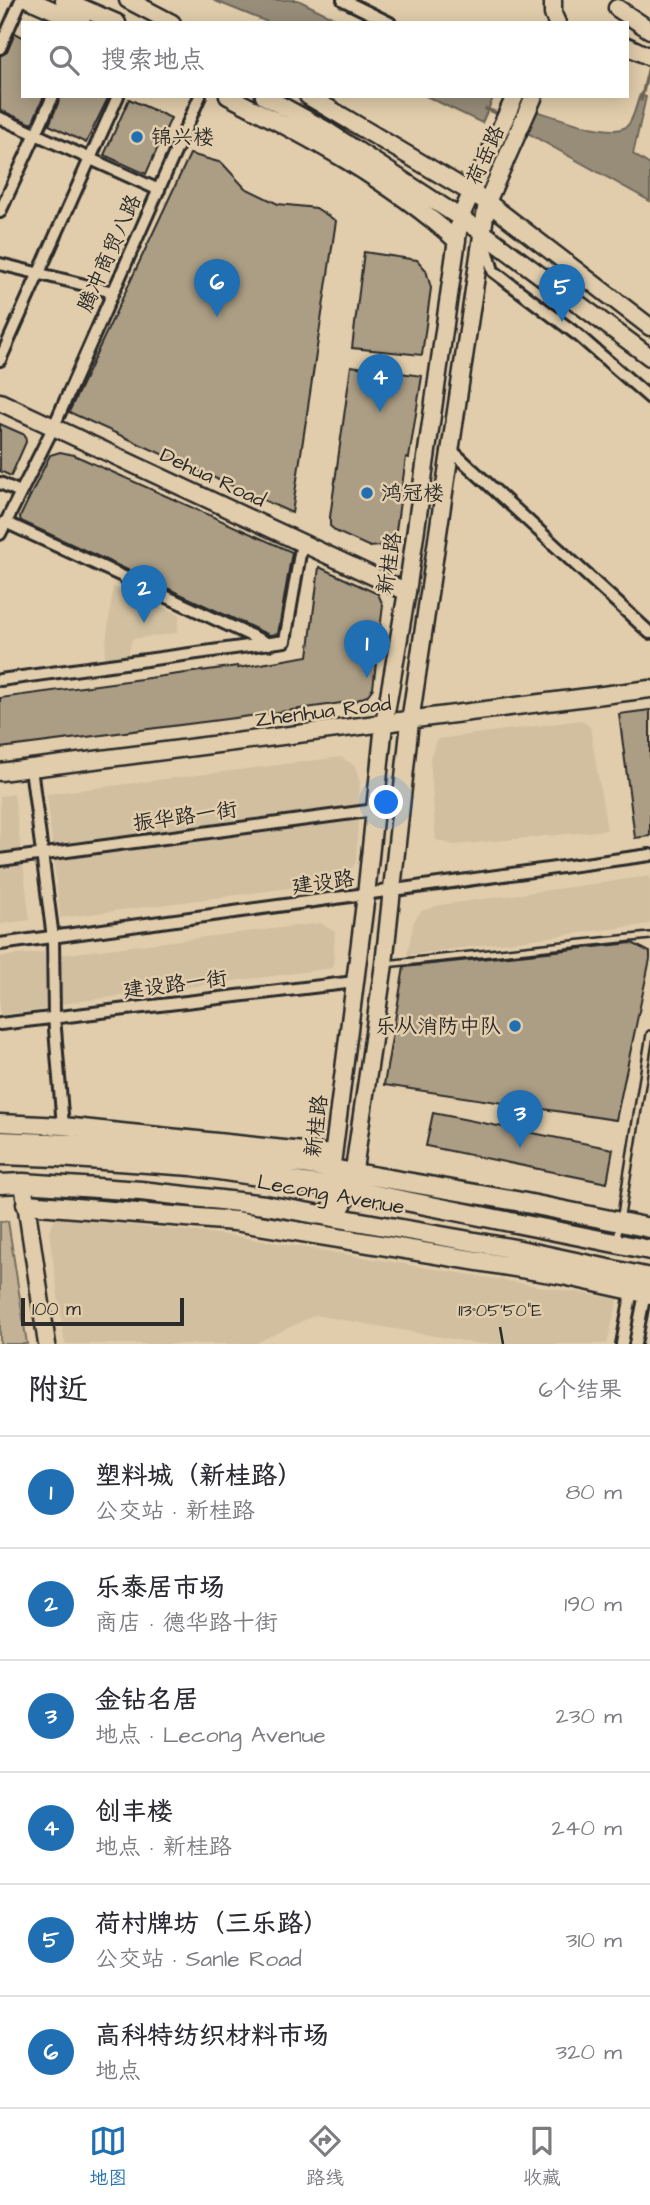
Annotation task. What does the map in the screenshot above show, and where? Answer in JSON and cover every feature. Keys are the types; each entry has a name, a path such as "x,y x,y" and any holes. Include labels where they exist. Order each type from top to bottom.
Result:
{"main road":[{"path":"0,1141 147,1147 303,1164 331,1170"},
{"name":"Lecong Avenue","path":"0,1155 192,1166 331,1170 352,1182 650,1250"},
{"path":"352,1182 516,1200 650,1228"},
{"name":"Lecong Avenue","path":"0,1184 23,1183 141,1191 265,1205 515,1249 643,1285"},
{"path":"26,1204 235,1222 563,1275 643,1285"}],"street":[{"path":"0,48 22,0"},
{"path":"30,0 77,21"},
{"path":"64,0 112,21"},
{"path":"128,0 168,21"},
{"path":"343,0 386,21"},
{"path":"615,10 650,30"},
{"path":"629,47 650,57"},
{"path":"0,212 52,98"},
{"path":"0,360 117,98"},
{"name":"腾冲商贸八路","path":"0,534 54,425 199,98"},
{"path":"232,98 314,141 429,215 457,241"},
{"path":"268,98 324,129 482,232 650,357"},
{"path":"311,98 487,202 650,327"},
{"name":"荷岳路","path":"482,232 487,202 533,98"},
{"name":"荷岳路","path":"460,218 510,107"},
{"path":"0,118 159,190"},
{"name":"新桂路","path":"336,1217 331,1170 366,895 384,724 407,592 460,218"},
{"path":"482,232 493,271 579,336 650,398"},
{"name":"新桂路","path":"336,1217 352,1182 384,964 410,722 482,232"},
{"path":"0,264 113,292"},
{"name":"Dehua Road","path":"0,402 407,592"},
{"path":"450,449 650,633"},
{"path":"0,483 20,492"},
{"path":"5,522 269,644"},
{"path":"0,680 285,642 302,542"},
{"name":"Zhenhua Road","path":"0,772 410,722 650,689"},
{"path":"30,768 53,938 54,1017 63,1126"},
{"name":"振华路一街","path":"0,860 375,810"},
{"name":"建设路","path":"0,944 650,855"},
{"name":"建设路一街","path":"0,1024 355,982"},
{"path":"0,1123 63,1126 331,1170"},
{"path":"23,1183 47,1344"},
{"path":"622,1344 643,1285"},
{"path":"635,1344 643,1285"}],"lane":[{"path":"384,964 650,936"},
{"path":"617,1243 650,1034"}],"shaded area":[{"path":"213,0 298,0 340,21 265,21"},
{"path":"640,95 646,97 633,154 650,165 650,201 526,132 536,111 597,128 620,129 627,126 631,120"},
{"path":"430,98 493,98 482,123"},
{"path":"113,587 180,614 177,633 132,639 128,656 104,659"},
{"path":"581,720 590,727 607,830 454,845 436,840 430,758 438,739"},
{"path":"341,757 355,766 360,783 356,862 349,873 336,882 60,918 47,794"},
{"path":"14,794 30,920 0,924 0,796"},
{"path":"650,876 650,924 407,955 414,921 421,911 440,905"},
{"path":"320,923 335,932 333,968 60,1004 59,955"},
{"path":"44,952 48,1009 0,1015 0,957"},
{"path":"55,1218 228,1235 618,1299 607,1344 480,1344 315,1315 254,1344 65,1344 49,1232"},
{"path":"8,1221 27,1344 0,1344 0,1222"}],"building":[{"path":"15,33 21,36 21,98 43,98 32,124 0,110 0,56 7,52"},
{"path":"60,98 108,98 86,143 49,125"},
{"name":"锦兴楼","path":"129,99 171,118 146,174 104,155"},
{"path":"190,154 222,163 245,188 278,204 316,208 336,221 292,513 69,412"},
{"path":"364,252 417,260 426,270 431,288 422,355 352,348"},
{"path":"351,366 422,376 409,458 406,457 396,531 379,546 370,547 330,526"},
{"path":"0,424 25,435 26,442 11,476 0,471"},
{"path":"60,452 74,455 292,552 278,634 269,635 21,521 20,517 50,455"},
{"path":"319,567 378,594 383,605 373,688 367,696 355,701 258,715 0,748 0,698 238,668 308,656"},
{"path":"650,710 650,836 635,838 619,714"},
{"name":"乐从消防中队","path":"632,943 650,952 650,959 616,1120 384,1085 404,967"},
{"path":"433,1113 613,1149 607,1183 426,1146"}],"waterway":[{"path":"641,100 650,63"},
{"path":"486,109 502,115"}],"place":[{"name":"锦兴楼","path":"137,137"},
{"name":"高科特纺织材料市场","path":"217,317"},
{"name":"荷村牌坊（三乐路）","path":"562,322"},
{"name":"创丰楼","path":"380,412"},
{"name":"鸿冠楼","path":"367,493"},
{"name":"乐泰居市场","path":"144,623"},
{"name":"塑料城（新桂路）","path":"367,678"},
{"name":"乐从消防中队","path":"515,1026"},
{"name":"金钻名居","path":"520,1148"}]}
